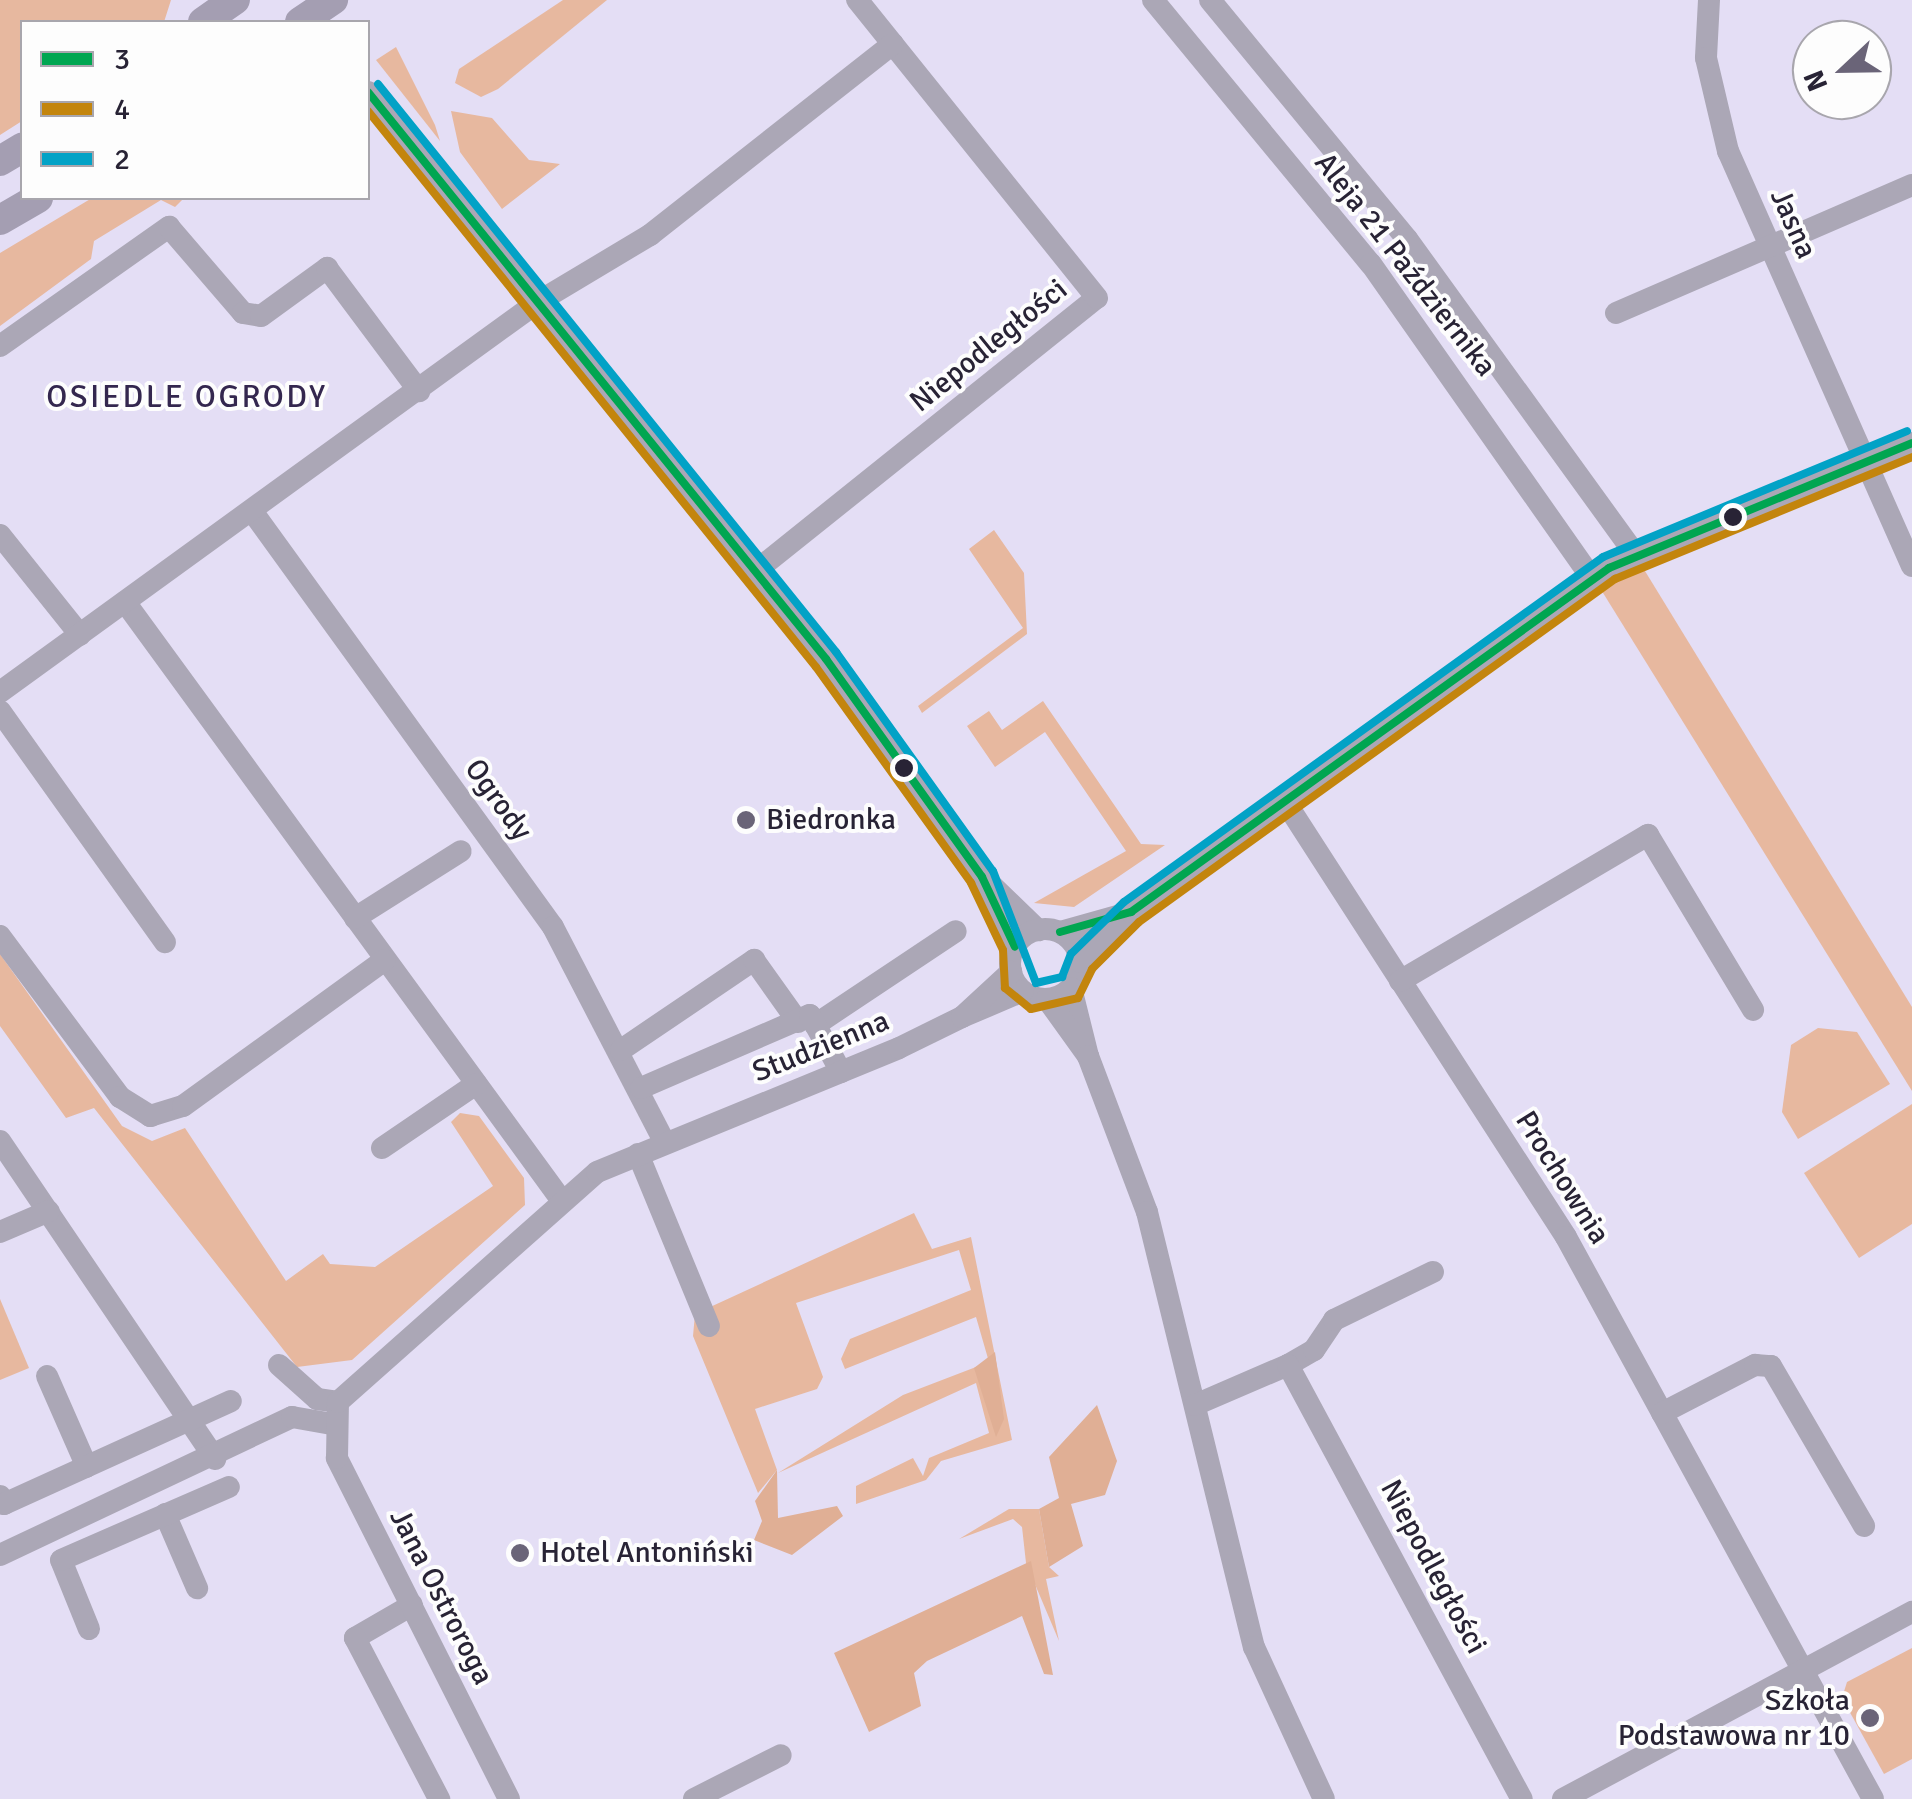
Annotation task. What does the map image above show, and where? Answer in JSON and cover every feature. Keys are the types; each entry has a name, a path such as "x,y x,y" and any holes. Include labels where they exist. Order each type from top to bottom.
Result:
{"main road":[{"path":"206,20 235,0"},
{"path":"302,16 333,0"},
{"path":"0,220 35,200"}],"street":[{"name":"Niepodległości","path":"757,570 1097,298 857,0"},
{"name":"Aleja 21 Października","path":"1153,0 1382,280 1592,579"},
{"name":"Aleja 21 Października","path":"1210,0 1408,239 1638,557"},
{"name":"Jasna","path":"1710,0 1710,84 1770,246 1912,566"},
{"path":"0,692 538,302 650,236 892,44"},
{"path":"370,94 757,570 982,877 1015,946 1017,982 1047,999 1088,1056"},
{"path":"1616,312 1912,185"},
{"path":"0,346 169,227 243,314 261,316 327,268 419,391"},
{"path":"1324,1799 1254,1647 1146,1212 1088,1056 1071,988 1081,962 1131,912 1592,579 1912,443"},
{"name":"Ogrody","path":"252,511 553,927 621,1050 665,1143"},
{"path":"0,535 80,635"},
{"path":"125,602 560,1198"},
{"path":"0,711 165,942"},
{"name":"Prochownia","path":"1286,803 1566,1237 1873,1799"},
{"path":"1400,981 1648,835 1753,1010"},
{"name":"Ogrody","path":"355,918 462,851"},
{"path":"982,877 1081,962"},
{"path":"1015,946 1049,931 1131,912"},
{"path":"640,1088 806,1024 956,931"},
{"path":"0,936 120,1098 150,1116 183,1106 385,960"},
{"path":"621,1050 754,960 841,1072"},
{"name":"Studzienna","path":"334,1415 560,1198 638,1154 841,1072 962,1017 1017,982"},
{"path":"1047,999 1071,988"},
{"path":"382,1148 476,1084"},
{"path":"0,1140 215,1458"},
{"path":"638,1154 710,1326"},
{"path":"0,1232 48,1211"},
{"path":"1195,1405 1288,1365 1314,1350 1334,1320 1433,1272"},
{"path":"279,1365 334,1415"},
{"name":"Niepodległości","path":"1288,1365 1522,1799"},
{"path":"1662,1413 1755,1365 1771,1366 1864,1526"},
{"path":"47,1376 87,1466"},
{"path":"0,1496 4,1504 231,1401"},
{"path":"0,1555 215,1458 292,1417 334,1415"},
{"name":"Jana Ostroroga","path":"334,1415 337,1458 510,1799"},
{"path":"90,1629 61,1560 229,1487"},
{"path":"165,1514 197,1588"},
{"path":"412,1605 355,1638 438,1799"},
{"path":"1563,1799 1912,1612"},
{"path":"694,1799 781,1754"}],"shaded area":[{"path":"0,0 171,0 165,20 20,20 20,122 0,135"},
{"path":"563,0 607,0 498,89 481,97 455,83 459,69"},
{"path":"396,47 435,125 440,141 376,60"},
{"path":"451,111 492,118 529,160 560,164 502,209 460,152"},
{"path":"89,200 161,200 94,241 91,259 0,326 0,253"},
{"path":"161,200 182,200 175,207"},
{"path":"994,530 1024,573 1027,634 922,713 918,706 1023,628 969,549"},
{"path":"1637,558 1912,1007 1912,1091 1595,580"},
{"path":"1043,701 1141,844 1165,845 1074,907 1034,903 1126,851 1045,732 995,767 967,726 989,711 1002,730"},
{"path":"0,954 122,1126 152,1141 185,1128 286,1281 323,1254 330,1264 375,1267 493,1186 451,1122 460,1113 479,1116 524,1178 525,1205 352,1360 297,1367 94,1108 66,1118 0,1026"},
{"path":"1818,1028 1857,1032 1890,1084 1798,1139 1782,1112 1791,1045"},
{"path":"1912,1104 1912,1224 1859,1258 1804,1173"},
{"path":"914,1213 932,1249 971,1237 1012,1440 941,1461 926,1480 856,1504 856,1486 913,1458 923,1476 929,1458 989,1433 976,1383 778,1473 903,1395 989,1362 976,1317 845,1369 841,1359 850,1339 971,1290 959,1250 796,1303 823,1377 817,1389 755,1409 777,1470 758,1493 693,1336 695,1314"},
{"path":"0,1299 29,1368 0,1380"},
{"path":"995,1352 1004,1419 996,1437 974,1368"},
{"path":"1097,1405 1117,1461 1105,1495 1071,1504 1083,1546 1049,1567 1039,1509 1059,1498 1049,1457"},
{"path":"777,1470 778,1518 837,1506 843,1516 792,1555 754,1540 762,1521 755,1501"},
{"path":"1009,1509 1039,1509 1049,1567 1059,1576 1046,1579 1059,1641 1026,1563 1022,1527 1013,1519 959,1539"},
{"path":"1031,1561 1053,1675 1044,1674 1022,1616 927,1661 914,1673 921,1706 869,1732 834,1653"},
{"path":"1912,1648 1912,1759 1884,1774 1842,1698 1847,1682"}],"transit line":[{"name":"2","path":"378,84 836,652 993,871 1036,983 1062,977 1071,954 1124,902 1603,557 1907,431"},
{"name":"3","path":"370,94 826,659 982,877 1015,947"},
{"name":"4","path":"370,113 816,667 971,883 1003,950 1005,988 1031,1009 1078,998 1092,969 1139,922 1615,579 1912,457"},
{"name":"3","path":"1060,932 1131,912 1609,568 1912,443"}],"place":[{"name":"Biedronka","path":"746,820"},
{"name":"Hotel Antoniński","path":"520,1553"},
{"name":"Szkoła Podstawowa nr 10","path":"1870,1718"}],"district":[{"name":"OSIEDLE OGRODY","path":"187,397"}]}
